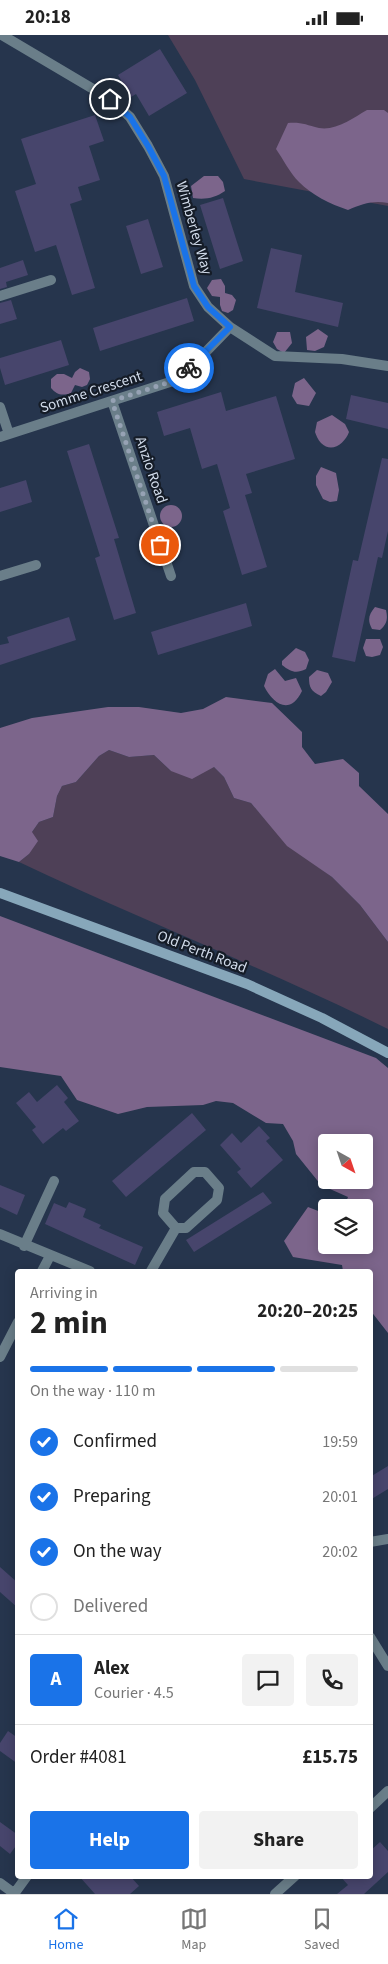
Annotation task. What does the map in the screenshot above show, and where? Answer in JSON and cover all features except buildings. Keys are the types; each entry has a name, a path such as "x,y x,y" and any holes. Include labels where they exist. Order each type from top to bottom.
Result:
{"main road":[{"name":"Old Perth Road","path":"0,893 247,984 322,1018 388,1053"}],"street":[{"name":"Wimberley Way","path":"5,36 110,99 130,117 164,176 194,286 208,307 230,327 275,356 342,359 388,365"},
{"path":"0,296 51,280"},
{"name":"Somme Crescent","path":"4,436 170,382 196,362 230,327"},
{"name":"Anzio Road","path":"112,401 171,576"},
{"path":"0,407 4,436"},
{"path":"0,576 36,565"},
{"path":"194,1171 205,1172 219,1188 217,1200 186,1228 176,1228 163,1213 166,1199 194,1171"},
{"path":"24,1246 54,1181"},
{"path":"152,1269 176,1228"},
{"path":"0,1234 24,1246 85,1269"},
{"path":"43,1269 50,1256"},
{"path":"0,1357 15,1328"},
{"path":"373,1542 388,1539"},
{"path":"373,1642 388,1666"},
{"path":"373,1805 388,1791"},
{"path":"0,1883 14,1894 25,1879"},
{"path":"275,1894 291,1879"}],"shaded area":[{"path":"168,35 388,35 388,206 244,179 195,80"},
{"path":"367,110 384,110 388,113 388,203 368,203 348,210 322,199 304,187 276,149 288,123 332,128"},
{"path":"204,176 218,176 223,182 225,191 210,198 193,198 191,186"},
{"path":"221,279 225,286 225,293 232,295 236,300 233,310 228,313 222,311 220,297 212,296 207,288 212,280"},
{"path":"318,329 328,336 324,347 315,351 307,350 306,337"},
{"path":"277,332 290,332 292,343 284,353 277,349 273,342"},
{"path":"80,368 89,372 90,379 87,385 82,387 75,385 71,393 65,394 55,392 51,388 51,379 57,374 64,374 72,378"},
{"path":"304,378 316,393 309,406 297,404 292,396 295,383"},
{"path":"332,415 345,424 349,432 338,446 329,447 321,443 315,432 317,422"},
{"path":"321,467 336,473 339,490 337,501 330,502 323,499 316,485 316,476"},
{"path":"171,505 181,512 182,516 175,526 171,527 161,520 160,516 167,506"},
{"path":"375,607 386,610 386,621 380,630 372,629 369,620"},
{"path":"366,639 380,639 383,647 380,655 366,656 363,648"},
{"path":"296,648 305,652 309,660 306,669 296,672 282,665 282,661"},
{"path":"275,669 285,681 296,678 302,691 292,703 282,705 277,702 264,686 268,674"},
{"path":"317,670 328,673 332,682 321,696 311,689 309,684 309,677"},
{"path":"226,697 272,703 302,732 302,747 315,764 343,759 359,773 359,786 388,814 388,942 360,905 332,877 287,846 251,803 234,798 224,777 214,767 192,779 171,771 154,755 129,757 109,750 99,756 76,782 62,786 57,796 53,817 39,822 32,832 38,841 29,854 19,862 0,856 0,728 32,718 108,707 139,707 181,713 203,709"},
{"path":"109,750 129,757 154,755 171,771 214,767 224,777 234,798 251,803 265,819 311,861 332,877 360,905 388,942 388,1029 19,862 29,854 32,832 39,822 53,817 57,796 62,786 76,782 99,756"},
{"path":"0,916 376,1058 388,1068 388,1333 373,1314 373,1269 343,1269 342,1265 293,1257 284,1241 308,1207 318,1211 318,1254 373,1254 373,1199 347,1199 348,1197 330,1189 373,1189 373,1134 318,1134 318,1181 296,1154 293,1141 283,1124 266,1123 233,1103 216,1101 203,1105 147,1107 118,1114 77,1100 61,1076 0,1067"}],"way so far":[{"path":"160,545 112,401 170,382 189,368"}],"route":[{"path":"110,99 130,117 164,176 194,286 208,307 230,327 189,368"}]}
